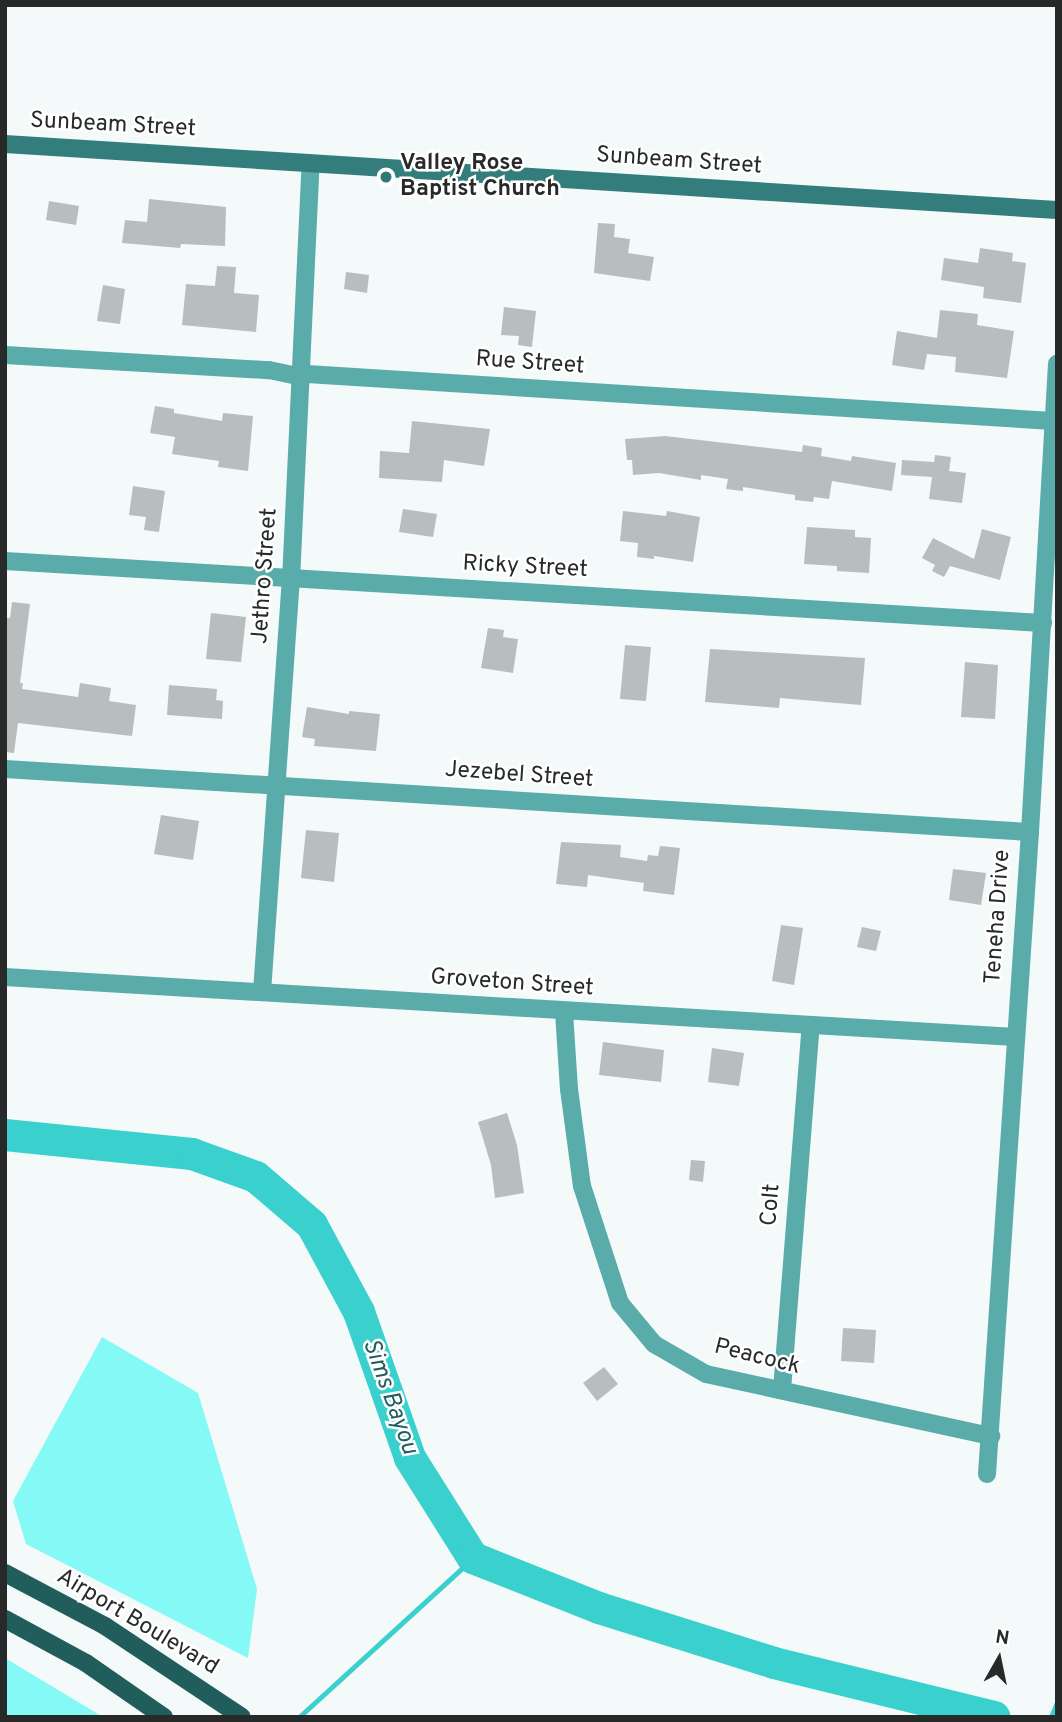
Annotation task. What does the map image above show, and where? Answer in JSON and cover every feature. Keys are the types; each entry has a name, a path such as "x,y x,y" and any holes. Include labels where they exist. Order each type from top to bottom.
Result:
{"main road":[{"name":"Airport Boulevard","path":"5,1573 105,1626 239,1714"},
{"path":"5,1619 86,1663 164,1717"}],"street":[{"name":"Sunbeam Street","path":"5,144 1057,210"},
{"name":"Jethro Street","path":"262,992 291,580 311,163"},
{"name":"Rue Street","path":"5,355 269,370 302,377 307,374 1053,421"},
{"name":"Teneha Drive","path":"987,1474 1030,832 1057,364"},
{"name":"Ricky Street","path":"5,561 1043,623"},
{"name":"Jezebel Street","path":"5,769 1030,832"},
{"name":"Groveton Street","path":"5,977 1015,1037"},
{"name":"Peacock","path":"564,1012 569,1089 582,1186 620,1303 654,1344 706,1374 991,1436"},
{"name":"Colt","path":"782,1390 811,1025"}],"shaded area":[{"path":"102,1337 198,1393 257,1589 248,1658 26,1544 13,1501"},
{"path":"5,1658 103,1717 5,1717"}],"building":[{"path":"149,199 226,207 225,246 181,244 180,248 122,243 125,220 147,222"},
{"path":"49,201 79,206 76,225 46,220"},
{"path":"598,223 615,224 614,237 630,239 628,253 654,257 650,281 594,273"},
{"path":"980,248 1013,253 1012,261 1026,263 1021,303 983,298 984,287 941,280 944,258 978,263"},
{"path":"217,266 236,267 234,293 259,295 256,332 182,325 186,284 215,286"},
{"path":"346,272 369,275 367,293 344,289"},
{"path":"103,285 125,289 120,324 97,321"},
{"path":"504,307 536,311 532,347 518,345 519,336 501,335"},
{"path":"940,310 978,314 977,325 1014,331 1007,378 955,372 956,357 927,354 924,370 892,365 897,331 937,338"},
{"path":"155,406 174,409 174,413 222,421 223,413 253,416 248,471 218,467 219,461 172,454 175,437 150,433"},
{"path":"412,421 490,429 484,466 444,460 442,482 379,478 380,451 409,453"},
{"path":"665,436 802,452 803,445 822,448 821,456 851,461 852,456 896,463 892,491 832,481 829,499 814,497 813,502 795,500 795,495 743,487 743,491 726,489 728,479 701,475 701,480 659,473 633,475 632,460 627,460 625,439"},
{"path":"935,455 951,457 949,471 966,473 962,503 929,499 932,477 901,475 902,460 934,462"},
{"path":"133,486 165,491 159,532 144,530 146,517 129,515"},
{"path":"403,509 437,514 433,537 399,532"},
{"path":"623,511 666,516 667,511 700,517 693,562 654,556 654,559 637,557 638,543 620,541"},
{"path":"807,527 855,530 855,537 871,538 869,573 837,571 837,566 804,564"},
{"path":"982,529 1011,537 1000,580 950,566 944,577 932,571 935,565 922,558 933,538 974,559"},
{"path":"12,602 30,604 20,683 23,683 22,689 78,697 80,683 111,688 109,701 136,705 132,736 18,723 14,753 5,752 5,618 10,618"},
{"path":"211,613 246,617 241,662 206,659"},
{"path":"488,628 504,630 503,637 518,639 513,673 481,668"},
{"path":"625,645 651,647 646,701 620,699"},
{"path":"710,649 865,658 861,705 780,698 779,708 705,702"},
{"path":"965,662 998,665 995,719 961,717"},
{"path":"169,685 217,689 216,700 223,701 222,719 167,715"},
{"path":"307,707 349,714 349,711 380,714 376,751 314,746 315,739 302,737"},
{"path":"161,815 199,821 193,860 154,854"},
{"path":"306,830 339,833 334,882 301,878"},
{"path":"561,842 621,845 620,857 647,861 648,855 658,856 660,846 680,848 674,895 643,891 644,883 588,875 587,887 556,884"},
{"path":"953,869 986,873 981,905 949,900"},
{"path":"781,925 803,928 794,985 772,981"},
{"path":"862,927 881,931 876,951 857,947"},
{"path":"603,1042 664,1050 661,1082 599,1075"},
{"path":"712,1048 744,1053 739,1086 708,1082"},
{"path":"507,1113 517,1145 524,1193 495,1198 491,1165 478,1122"},
{"path":"691,1160 705,1161 703,1182 689,1180"},
{"path":"843,1328 876,1330 874,1363 841,1361"},
{"path":"604,1367 618,1384 597,1401 583,1383"}],"waterway":[{"name":"Sims Bayou","path":"5,1135 192,1154 256,1177 312,1225 359,1312 410,1458 473,1558 599,1608 774,1663 994,1717"},
{"path":"299,1717 473,1558"},
{"path":"1051,1717 1057,1702"}],"place":[{"name":"Valley Rose Baptist Church","path":"386,177"}]}
